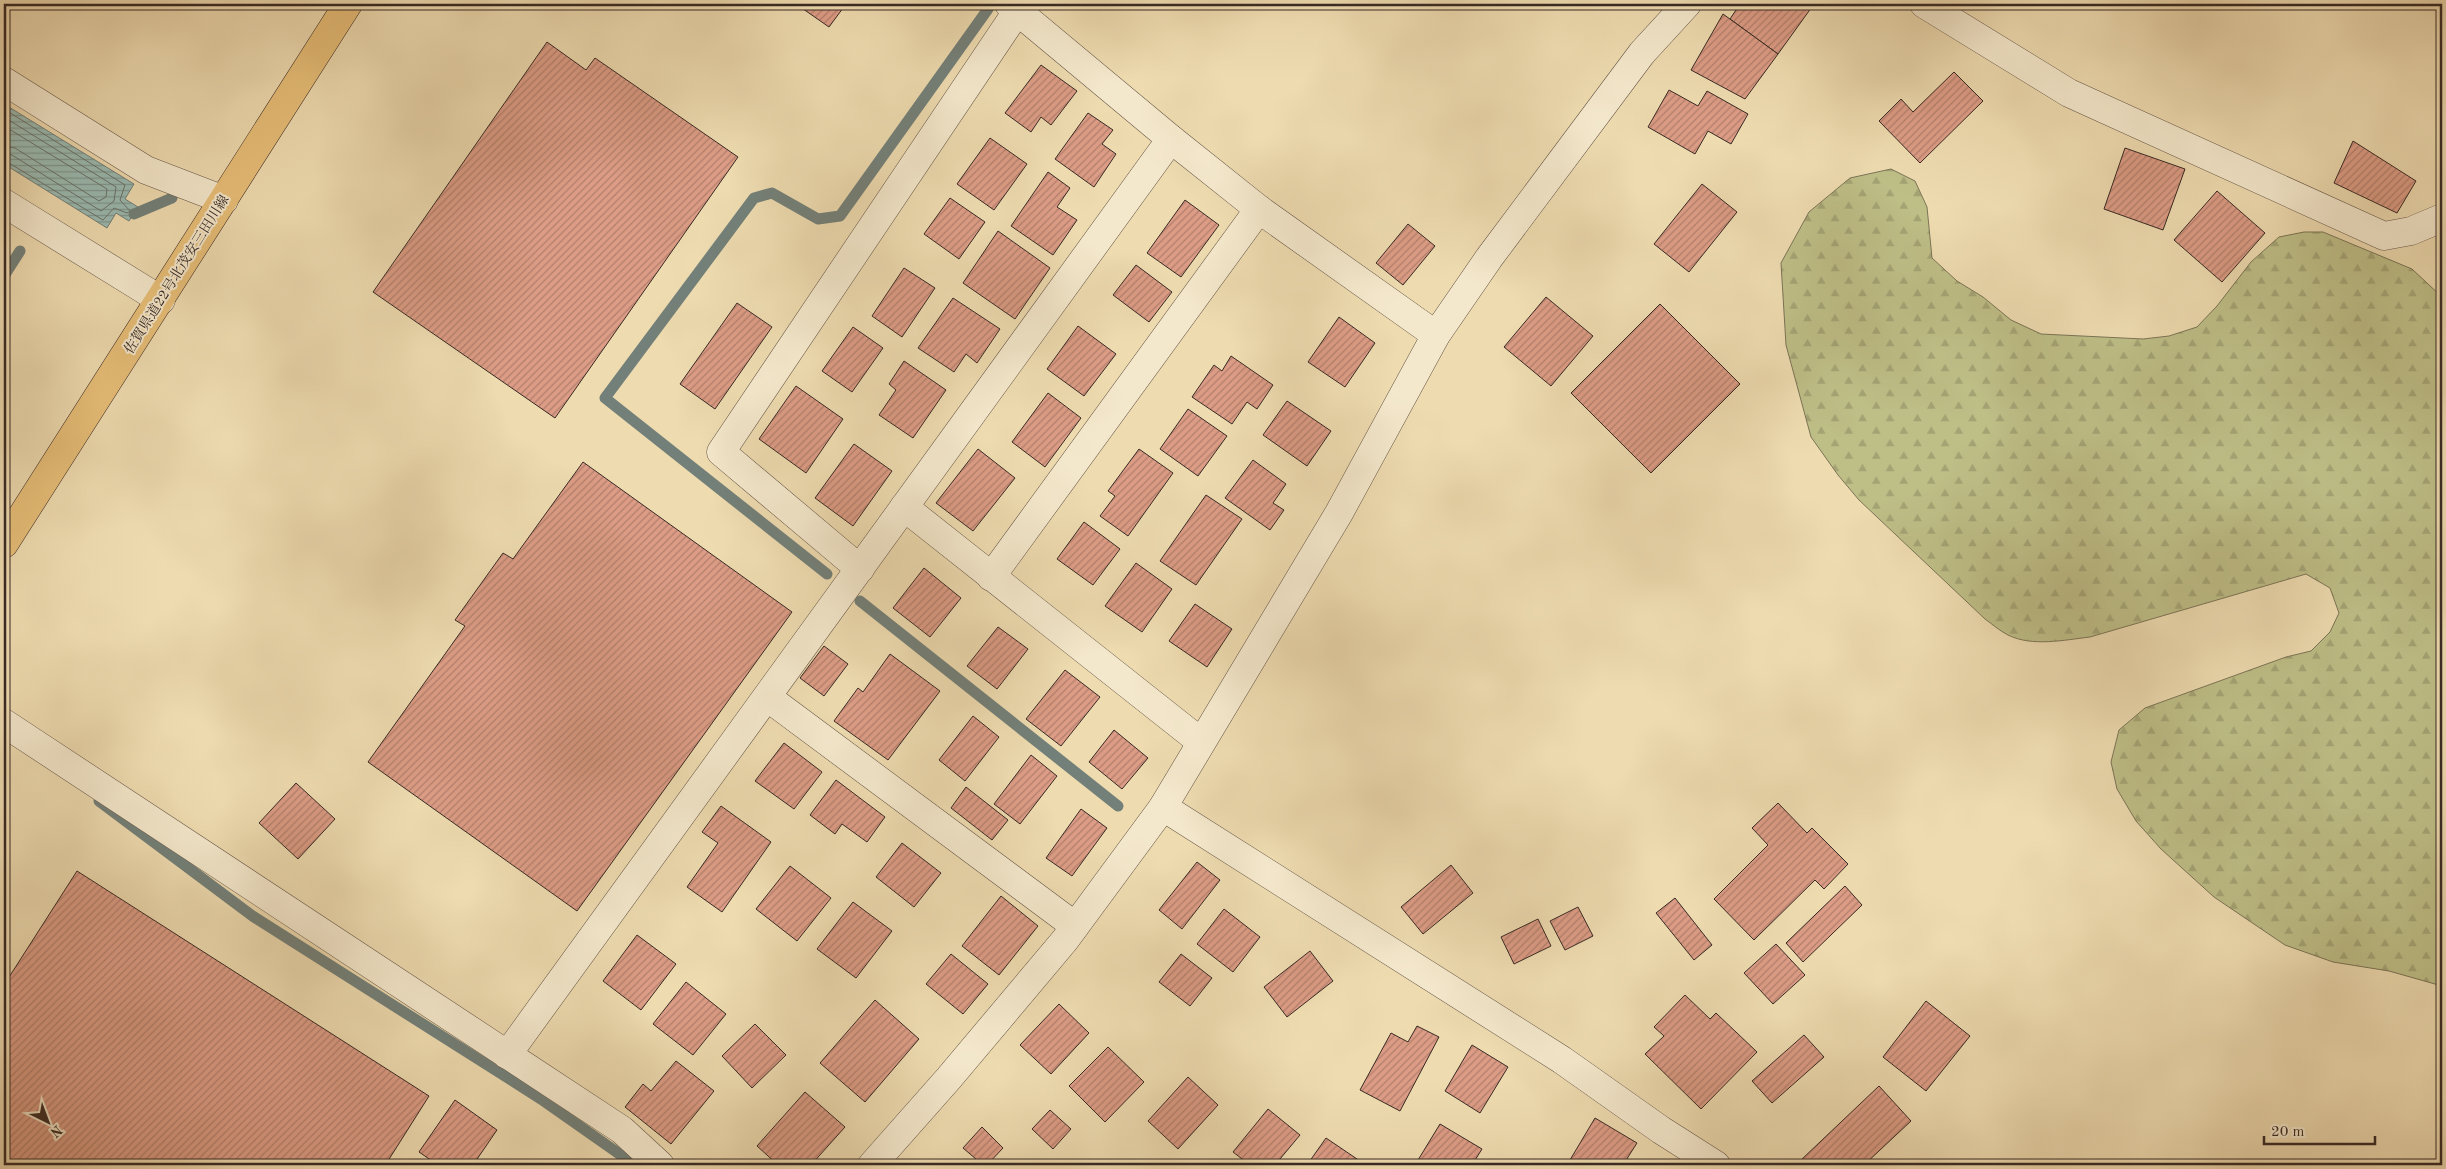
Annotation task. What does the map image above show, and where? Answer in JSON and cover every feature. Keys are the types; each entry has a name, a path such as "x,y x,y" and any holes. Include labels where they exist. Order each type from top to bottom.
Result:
{"main road":[{"name":"佐賀県道22号北茂安三田川線","path":"4,544 348,4"}],"street":[{"path":"872,1165 949,1078 1075,926 1163,807 1339,514 1436,335 1489,258 1642,53 1687,4"},
{"path":"1924,4 2069,93 2384,236 2411,231 2442,218"},
{"path":"860,568 721,452 1014,7 1171,139 1259,209 1436,335"},
{"path":"4,81 146,170 224,200"},
{"path":"507,1055 1171,139"},
{"path":"4,203 161,300"},
{"path":"991,577 1259,209"},
{"path":"904,507 1201,742"},
{"path":"767,697 1075,926"},
{"path":"4,723 622,1130 660,1165"},
{"path":"1163,807 1562,1060 1660,1130 1716,1165"}],"green space":[{"path":"1891,169 1915,181 1927,207 1932,258 1957,281 1983,297 2011,320 2041,334 2143,339 2169,336 2197,327 2217,306 2251,262 2279,237 2304,232 2323,232 2412,269 2442,297 2442,986 2389,971 2333,962 2285,945 2214,897 2161,849 2136,821 2117,789 2111,762 2119,730 2145,708 2286,657 2311,651 2330,632 2339,613 2330,588 2306,574 2090,637 2048,642 2017,639 1985,619 1859,500 1838,475 1811,437 1786,345 1781,263 1809,212 1850,178"}],"water":[{"path":"4,104 134,184 125,199 138,207 129,221 116,213 107,228 4,164"}],"building":[{"path":"796,4 846,4 829,27"},
{"path":"1740,4 1814,4 1778,54 1730,19"},
{"path":"1723,14 1778,54 1745,99 1691,70"},
{"path":"547,42 586,70 595,58 738,157 555,418 373,292"},
{"path":"1041,65 1077,91 1051,125 1041,117 1031,132 1005,113"},
{"path":"1954,72 1983,101 1920,163 1879,121 1901,99 1913,112"},
{"path":"1669,90 1698,106 1707,91 1748,114 1731,144 1708,131 1695,154 1648,127"},
{"path":"1088,113 1113,130 1102,144 1116,154 1094,187 1055,159"},
{"path":"990,138 1027,164 994,210 957,184"},
{"path":"2353,141 2416,181 2397,213 2334,183"},
{"path":"2125,148 2185,169 2163,230 2104,209"},
{"path":"1048,172 1070,188 1057,207 1077,220 1053,255 1011,226"},
{"path":"1702,184 1737,212 1689,272 1654,244"},
{"path":"2217,191 2265,233 2222,282 2174,240"},
{"path":"950,198 985,222 959,259 924,234"},
{"path":"1185,200 1219,225 1181,277 1147,253"},
{"path":"1408,224 1435,246 1403,285 1376,263"},
{"path":"998,231 1050,268 1015,319 963,283"},
{"path":"1136,265 1172,292 1149,322 1113,295"},
{"path":"904,268 935,288 902,337 872,316"},
{"path":"1546,297 1593,336 1551,386 1504,347"},
{"path":"953,298 1000,329 977,363 966,354 954,372 918,348"},
{"path":"737,303 772,327 715,409 680,384"},
{"path":"1660,304 1740,384 1651,473 1571,393"},
{"path":"1339,317 1375,343 1345,387 1308,362"},
{"path":"1078,326 1116,354 1084,396 1047,369"},
{"path":"853,327 883,348 852,392 822,371"},
{"path":"1231,356 1273,385 1257,409 1247,402 1232,424 1192,397 1214,365 1222,371"},
{"path":"904,361 946,390 913,438 879,415 896,390 889,384"},
{"path":"796,386 843,419 806,473 759,439"},
{"path":"1048,393 1081,418 1045,467 1012,442"},
{"path":"1287,401 1331,431 1307,466 1263,435"},
{"path":"1188,409 1227,436 1198,476 1160,449"},
{"path":"854,444 892,471 853,526 815,498"},
{"path":"978,449 1015,478 973,531 936,503"},
{"path":"1139,449 1173,473 1128,536 1100,516 1115,496 1108,491"},
{"path":"1253,460 1286,484 1273,503 1284,510 1270,530 1225,498"},
{"path":"583,462 792,612 577,911 368,762 465,626 455,620 503,553 513,559"},
{"path":"1206,495 1242,519 1196,585 1160,561"},
{"path":"1084,522 1120,549 1093,585 1057,559"},
{"path":"1136,563 1172,589 1142,632 1105,606"},
{"path":"924,568 961,598 930,637 893,608"},
{"path":"1195,604 1232,629 1207,667 1169,641"},
{"path":"998,627 1028,649 997,689 967,666"},
{"path":"824,646 848,664 824,696 800,678"},
{"path":"890,654 940,691 888,760 834,721 858,688 863,692"},
{"path":"1065,670 1100,697 1061,746 1026,719"},
{"path":"973,716 999,737 965,781 939,760"},
{"path":"1114,730 1148,758 1122,789 1089,762"},
{"path":"784,743 822,772 794,809 755,781"},
{"path":"1031,755 1057,776 1020,824 994,804"},
{"path":"836,780 885,817 867,842 842,824 835,834 810,815"},
{"path":"296,783 335,819 298,859 259,823"},
{"path":"966,787 1008,820 992,840 951,808"},
{"path":"1778,803 1807,833 1812,828 1848,864 1824,889 1815,880 1754,940 1714,899 1768,845 1752,828"},
{"path":"721,806 771,842 722,912 687,887 718,843 702,832"},
{"path":"1081,809 1107,828 1072,876 1046,858"},
{"path":"902,843 941,873 914,907 876,877"},
{"path":"1197,862 1220,880 1182,929 1159,910"},
{"path":"1451,865 1473,893 1423,934 1401,907"},
{"path":"790,866 831,898 797,941 756,909"},
{"path":"77,871 429,1096 386,1164 388,1165 4,1165 4,985"},
{"path":"1845,886 1862,905 1803,962 1786,943"},
{"path":"1001,896 1038,926 999,975 962,946"},
{"path":"1675,898 1712,945 1694,960 1656,913"},
{"path":"853,902 892,931 856,978 817,949"},
{"path":"1578,907 1593,936 1565,950 1550,921"},
{"path":"1224,909 1260,937 1233,972 1197,944"},
{"path":"1538,919 1551,946 1514,964 1501,937"},
{"path":"637,935 676,964 641,1010 603,981"},
{"path":"1776,944 1805,975 1773,1004 1744,973"},
{"path":"1310,951 1333,981 1287,1017 1264,987"},
{"path":"951,954 988,984 963,1014 926,984"},
{"path":"1181,954 1212,978 1190,1006 1159,982"},
{"path":"686,982 726,1014 693,1055 653,1024"},
{"path":"1685,995 1710,1019 1716,1013 1757,1052 1701,1109 1645,1054 1664,1036 1654,1027"},
{"path":"875,1000 919,1039 865,1102 820,1063"},
{"path":"1926,1001 1970,1036 1926,1091 1883,1057"},
{"path":"1059,1004 1089,1033 1051,1074 1020,1045"},
{"path":"755,1024 786,1055 752,1088 722,1056"},
{"path":"1417,1026 1439,1037 1400,1111 1360,1090 1391,1033 1408,1042"},
{"path":"1804,1035 1824,1057 1772,1103 1752,1081"},
{"path":"1472,1045 1508,1067 1480,1113 1445,1091"},
{"path":"1108,1047 1144,1082 1105,1122 1069,1086"},
{"path":"676,1061 714,1091 671,1144 625,1107 643,1084 651,1091"},
{"path":"1188,1077 1218,1105 1178,1149 1148,1121"},
{"path":"1879,1086 1911,1121 1864,1165 1806,1165 1801,1160"},
{"path":"805,1092 845,1127 811,1165 778,1165 757,1146"},
{"path":"455,1100 497,1130 473,1165 438,1165 419,1152"},
{"path":"1268,1109 1300,1135 1275,1165 1250,1165 1233,1152"},
{"path":"1050,1110 1071,1129 1053,1149 1032,1129"},
{"path":"1595,1118 1637,1143 1623,1165 1567,1165"},
{"path":"1440,1124 1482,1149 1472,1165 1415,1165"},
{"path":"982,1127 1003,1148 987,1165 983,1165 963,1148"},
{"path":"1326,1138 1360,1161 1358,1165 1307,1165"}],"waterway":[{"path":"827,574 605,398 754,198 772,193 818,219 840,216 988,9"},
{"path":"134,214 172,198"},
{"path":"4,276 20,251"},
{"path":"860,601 1118,806"},
{"path":"99,801 254,917 541,1099 635,1165"}]}
